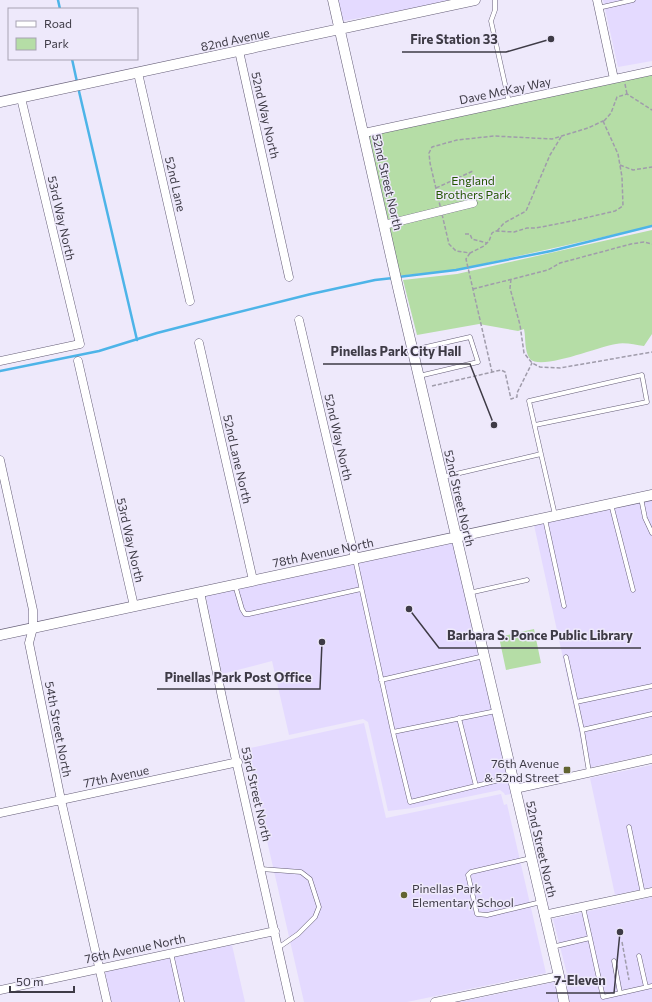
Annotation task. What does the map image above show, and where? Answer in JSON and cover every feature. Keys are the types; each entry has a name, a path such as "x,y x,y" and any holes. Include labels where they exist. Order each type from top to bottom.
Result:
{"street":[{"name":"52nd Street North","path":"333,0 399,292 564,1002"},
{"name":"82nd Avenue","path":"0,102 475,0"},
{"path":"597,4 614,79"},
{"name":"52nd Way North","path":"239,51 289,277"},
{"name":"Dave McKay Way","path":"364,132 652,71"},
{"name":"52nd Lane","path":"138,73 190,300"},
{"name":"53rd Way North","path":"0,361 80,344 21,98"},
{"path":"384,225 473,204"},
{"name":"52nd Way North","path":"299,320 355,559"},
{"name":"52nd Lane North","path":"199,343 253,580"},
{"name":"53rd Way North","path":"78,361 134,606"},
{"name":"54th Street North","path":"0,460 33,610 33,628 29,643 61,800 107,1002"},
{"name":"78th Avenue North","path":"0,635 652,495"},
{"name":"53rd Street North","path":"200,592 290,1002"},
{"path":"515,789 652,759"},
{"name":"77th Avenue","path":"0,813 238,762"},
{"path":"544,915 652,892"},
{"name":"76th Avenue North","path":"0,990 275,931"},
{"path":"435,1002 559,976"}],"lane":[{"path":"495,0 495,10 491,20 509,102"},
{"path":"597,4 633,0"},
{"path":"413,350 470,337 478,362 419,376"},
{"path":"535,426 647,402 642,375 529,400 541,454 556,516"},
{"path":"442,477 541,454"},
{"path":"640,497 645,518 652,533"},
{"path":"611,504 633,590"},
{"path":"545,518 564,606"},
{"path":"355,559 410,802 512,777"},
{"path":"469,593 527,580"},
{"path":"235,584 242,609 245,614 361,589"},
{"path":"382,680 484,656"},
{"path":"566,657 590,773"},
{"path":"576,702 652,686"},
{"path":"393,732 497,710"},
{"path":"582,730 652,714"},
{"path":"460,718 476,786"},
{"path":"629,827 643,894"},
{"path":"531,858 471,872 468,875 477,914 487,915 541,902"},
{"path":"261,869 301,872 310,879 319,907 315,917 298,934 278,948"},
{"path":"583,907 603,997 652,986"},
{"path":"552,947 590,938"},
{"path":"171,953 182,1002"},
{"path":"639,956 646,987"},
{"path":"614,960 620,993"}],"path":[{"path":"624,80 627,94 652,110"},
{"path":"470,253 456,251 449,244 429,153 432,147 457,140 488,136 552,139 561,137 588,128 603,121 611,113 617,97 627,94"},
{"path":"497,231 514,232 527,228 536,228 572,221 615,211 623,206 622,177 618,154 603,121"},
{"path":"492,372 466,259 470,253 484,246 492,233 497,231 504,223 526,211 550,154 561,137"},
{"path":"620,165 633,170 652,167"},
{"path":"436,188 473,171"},
{"path":"465,234 470,234 472,239 487,243"},
{"path":"473,289 548,270 560,263 631,244 644,242 652,244"},
{"path":"511,280 510,288 520,325 524,353 532,363 540,367 560,368 652,352"},
{"path":"432,386 501,370 506,372 511,399 517,397 517,393 532,363"},
{"path":"622,942 630,980"}],"shaded area":[{"path":"338,0 451,0 343,21"},
{"path":"603,0 652,0 652,61 618,67"},
{"path":"652,500 652,754 587,768 534,525"},
{"path":"453,543 512,794 505,795 500,790 413,808 388,811 368,722 363,719 289,735 272,661 222,674 206,596"},
{"name":"Pinellas Park Elementary School","path":"364,723 386,818 501,794 504,805 507,804 546,973 407,1002 304,1002 246,749"},
{"path":"652,765 652,887 615,895 590,778"},
{"path":"652,897 652,1002 568,1002 563,975 567,974 553,919"},
{"path":"232,945 245,1002 111,1002 105,972"},
{"path":"555,982 559,1002 459,1002"}],"green space":[{"name":"England Brothers Park","path":"652,70 652,226 456,270 396,276 364,133"},
{"path":"652,230 652,334 644,346 619,343 558,360 536,362 528,356 524,329 518,331 479,324 417,335 403,280 457,274"},
{"path":"534,629 541,663 506,670 499,637"}],"waterway":[{"path":"58,0 60,8"},
{"path":"72,60 77,82"},
{"path":"78,87 137,340"},
{"path":"398,277 456,270 551,251 652,226"},
{"path":"0,371 99,351 157,333 311,294 375,280 393,278"}],"place":[{"name":"Fire Station 33","path":"551,39"},
{"name":"Pinellas Park City Hall","path":"494,425"},
{"name":"Barbara S. Ponce Public Library","path":"409,609"},
{"name":"Pinellas Park Post Office","path":"322,642"},
{"name":"76th Avenue & 52nd Street","path":"567,770"},
{"name":"Pinellas Park Elementary School","path":"404,895"},
{"name":"7-Eleven","path":"620,932"}]}
